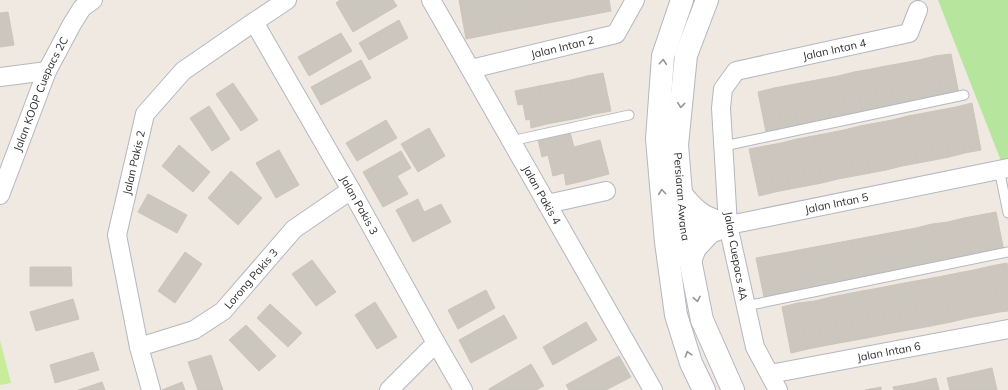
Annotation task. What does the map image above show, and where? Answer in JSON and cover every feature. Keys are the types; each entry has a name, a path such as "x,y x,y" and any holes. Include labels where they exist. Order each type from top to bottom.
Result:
{"street":[{"name":"Jalan KOOP Cuepacs 2C","path":"0,195 46,71 82,8 93,0"},
{"name":"Jalan Pakis 2","path":"151,390 139,347 117,235 144,114 183,71 287,0"},
{"name":"Jalan Pakis 4","path":"431,0 653,390"},
{"name":"Jalan Intan 2","path":"470,70 616,34 635,0"},
{"name":"Persiaran Awana","path":"682,0 663,56 657,139 674,230 676,315 691,363 704,390"},
{"name":"Persiaran Awana","path":"707,0 686,55 677,145 681,194 674,230 690,261 702,320 733,390"},
{"name":"Jalan Intan 4","path":"736,72 909,33 918,5"},
{"name":"Jalan Pakis 3","path":"254,22 351,190 463,390"},
{"path":"0,77 46,71"},
{"name":"Jalan Cuepacs 4A","path":"736,72 723,89 721,108 728,225 755,347 778,390"},
{"name":"Jalan Intan 5","path":"674,230 728,225 1004,168"},
{"name":"Lorong Pakis 3","path":"139,347 194,330 223,311 294,229 351,190"},
{"path":"547,204 606,191"},
{"path":"681,194 693,208 709,219 728,225"},
{"path":"690,261 695,248 710,232 728,225"},
{"name":"Jalan Intan 6","path":"770,374 1008,329"},
{"path":"389,390 436,343"}],"lane":[{"path":"724,146 964,96"},
{"path":"511,141 629,114"},
{"path":"1004,168 1008,213"},
{"path":"746,306 1008,252"}],"green space":[{"path":"938,0 1008,0 1008,165 1003,166"},
{"path":"0,340 11,383 0,385"}],"building":[{"path":"340,0 393,0 397,6 353,32 336,3"},
{"path":"459,0 495,0 501,32 466,39"},
{"path":"495,0 511,0 517,29 501,32"},
{"path":"511,0 528,0 533,26 517,29"},
{"path":"528,0 544,0 548,23 533,26"},
{"path":"544,0 560,0 564,20 548,23"},
{"path":"560,0 576,0 580,17 564,20"},
{"path":"576,0 609,0 611,11 580,17"},
{"path":"8,12 14,45 0,47 0,13"},
{"path":"399,20 408,38 369,60 359,43"},
{"path":"341,33 352,51 309,76 298,57"},
{"path":"951,54 959,94 943,97 935,56"},
{"path":"935,56 943,97 927,100 919,60"},
{"path":"361,60 371,78 321,105 311,87"},
{"path":"919,60 927,100 911,103 903,63"},
{"path":"903,63 911,103 895,106 886,66"},
{"path":"886,66 895,106 879,110 871,69"},
{"path":"871,69 879,110 863,113 854,72"},
{"path":"854,72 863,113 847,116 838,76"},
{"path":"603,73 611,111 595,114 587,76"},
{"path":"587,76 595,114 579,118 571,80"},
{"path":"838,76 847,116 830,119 822,79"},
{"path":"822,79 830,119 814,122 806,82"},
{"path":"571,80 579,118 563,121 555,83"},
{"path":"806,82 814,122 798,126 790,85"},
{"path":"233,83 258,120 241,131 216,94"},
{"path":"555,83 563,121 547,124 539,86"},
{"path":"790,85 798,126 782,129 774,88"},
{"path":"539,86 547,124 531,128 530,119 526,120 523,104 518,105 515,91"},
{"path":"774,88 782,129 766,132 758,92"},
{"path":"972,103 981,150 965,153 956,107"},
{"path":"209,106 230,139 212,151 190,118"},
{"path":"956,107 965,153 949,157 940,110"},
{"path":"940,110 949,157 934,160 924,113"},
{"path":"924,113 934,160 918,163 908,116"},
{"path":"908,116 918,163 902,166 892,120"},
{"path":"386,120 397,138 357,161 346,143"},
{"path":"892,120 902,166 886,170 876,123"},
{"path":"876,123 886,170 870,173 860,126"},
{"path":"860,126 870,173 854,176 844,130"},
{"path":"429,128 445,156 418,172 401,144"},
{"path":"844,130 854,176 838,179 829,133"},
{"path":"570,132 583,181 566,185 564,173 553,176 548,155 542,157 538,140"},
{"path":"829,133 838,179 822,183 813,136"},
{"path":"813,136 822,183 806,186 797,139"},
{"path":"797,139 806,186 790,189 781,143"},
{"path":"600,140 609,174 583,181 574,147"},
{"path":"781,143 790,189 775,192 765,146"},
{"path":"179,145 210,172 193,192 162,166"},
{"path":"765,146 775,192 759,196 749,149"},
{"path":"279,150 299,185 276,198 256,163"},
{"path":"401,151 411,168 397,176 408,194 383,207 363,172"},
{"path":"231,171 262,198 238,225 208,198"},
{"path":"148,194 187,215 177,233 138,212"},
{"path":"418,199 424,212 441,204 451,222 413,242 396,210"},
{"path":"996,212 1004,251 988,254 980,215"},
{"path":"980,215 988,254 972,257 964,218"},
{"path":"964,218 972,257 956,260 948,222"},
{"path":"948,222 956,260 940,263 932,224"},
{"path":"932,224 940,263 924,267 916,228"},
{"path":"916,228 924,267 908,270 900,231"},
{"path":"900,231 908,270 892,273 884,234"},
{"path":"884,234 892,273 876,276 868,237"},
{"path":"868,237 876,276 860,279 852,240"},
{"path":"852,240 860,279 844,282 836,243"},
{"path":"836,243 844,282 828,285 820,246"},
{"path":"820,246 828,285 812,288 804,249"},
{"path":"804,249 812,288 796,291 789,252"},
{"path":"185,252 202,264 175,303 158,291"},
{"path":"789,252 796,291 780,294 772,255"},
{"path":"772,255 780,294 764,297 756,258"},
{"path":"312,260 336,292 316,306 292,274"},
{"path":"1007,263 1008,311 999,312 991,266"},
{"path":"991,266 999,312 984,315 974,270"},
{"path":"30,267 71,267 72,286 30,286"},
{"path":"974,270 984,315 968,318 958,273"},
{"path":"958,273 968,318 951,322 943,276"},
{"path":"943,276 951,322 936,325 927,279"},
{"path":"927,279 936,325 920,328 910,282"},
{"path":"910,282 920,328 903,331 894,285"},
{"path":"894,285 903,331 887,334 879,288"},
{"path":"879,288 887,334 872,337 862,291"},
{"path":"486,290 495,308 458,329 448,310"},
{"path":"862,291 872,337 856,340 846,294"},
{"path":"846,294 856,340 839,343 831,297"},
{"path":"831,297 839,343 823,346 815,301"},
{"path":"73,299 79,319 36,331 30,312"},
{"path":"815,301 823,346 808,349 798,303"},
{"path":"375,302 397,337 377,349 355,315"},
{"path":"798,303 808,349 791,353 782,307"},
{"path":"270,304 302,333 288,347 257,318"},
{"path":"504,315 517,338 471,363 459,340"},
{"path":"586,322 597,340 553,365 543,347"},
{"path":"246,325 276,356 259,371 229,340"},
{"path":"93,352 99,370 55,383 50,365"},
{"path":"211,355 223,390 198,390 188,362"},
{"path":"619,356 631,377 606,390 569,390 566,385"},
{"path":"531,364 544,386 536,390 489,390 489,389"},
{"path":"992,368 997,390 973,390 970,373"},
{"path":"970,373 973,390 950,390 947,378"},
{"path":"936,378 939,390 916,390 915,383"},
{"path":"102,382 105,390 78,390"},
{"path":"182,382 185,390 162,390"},
{"path":"915,383 916,390 894,390 893,387"},
{"path":"881,387 881,390 865,390"}]}
